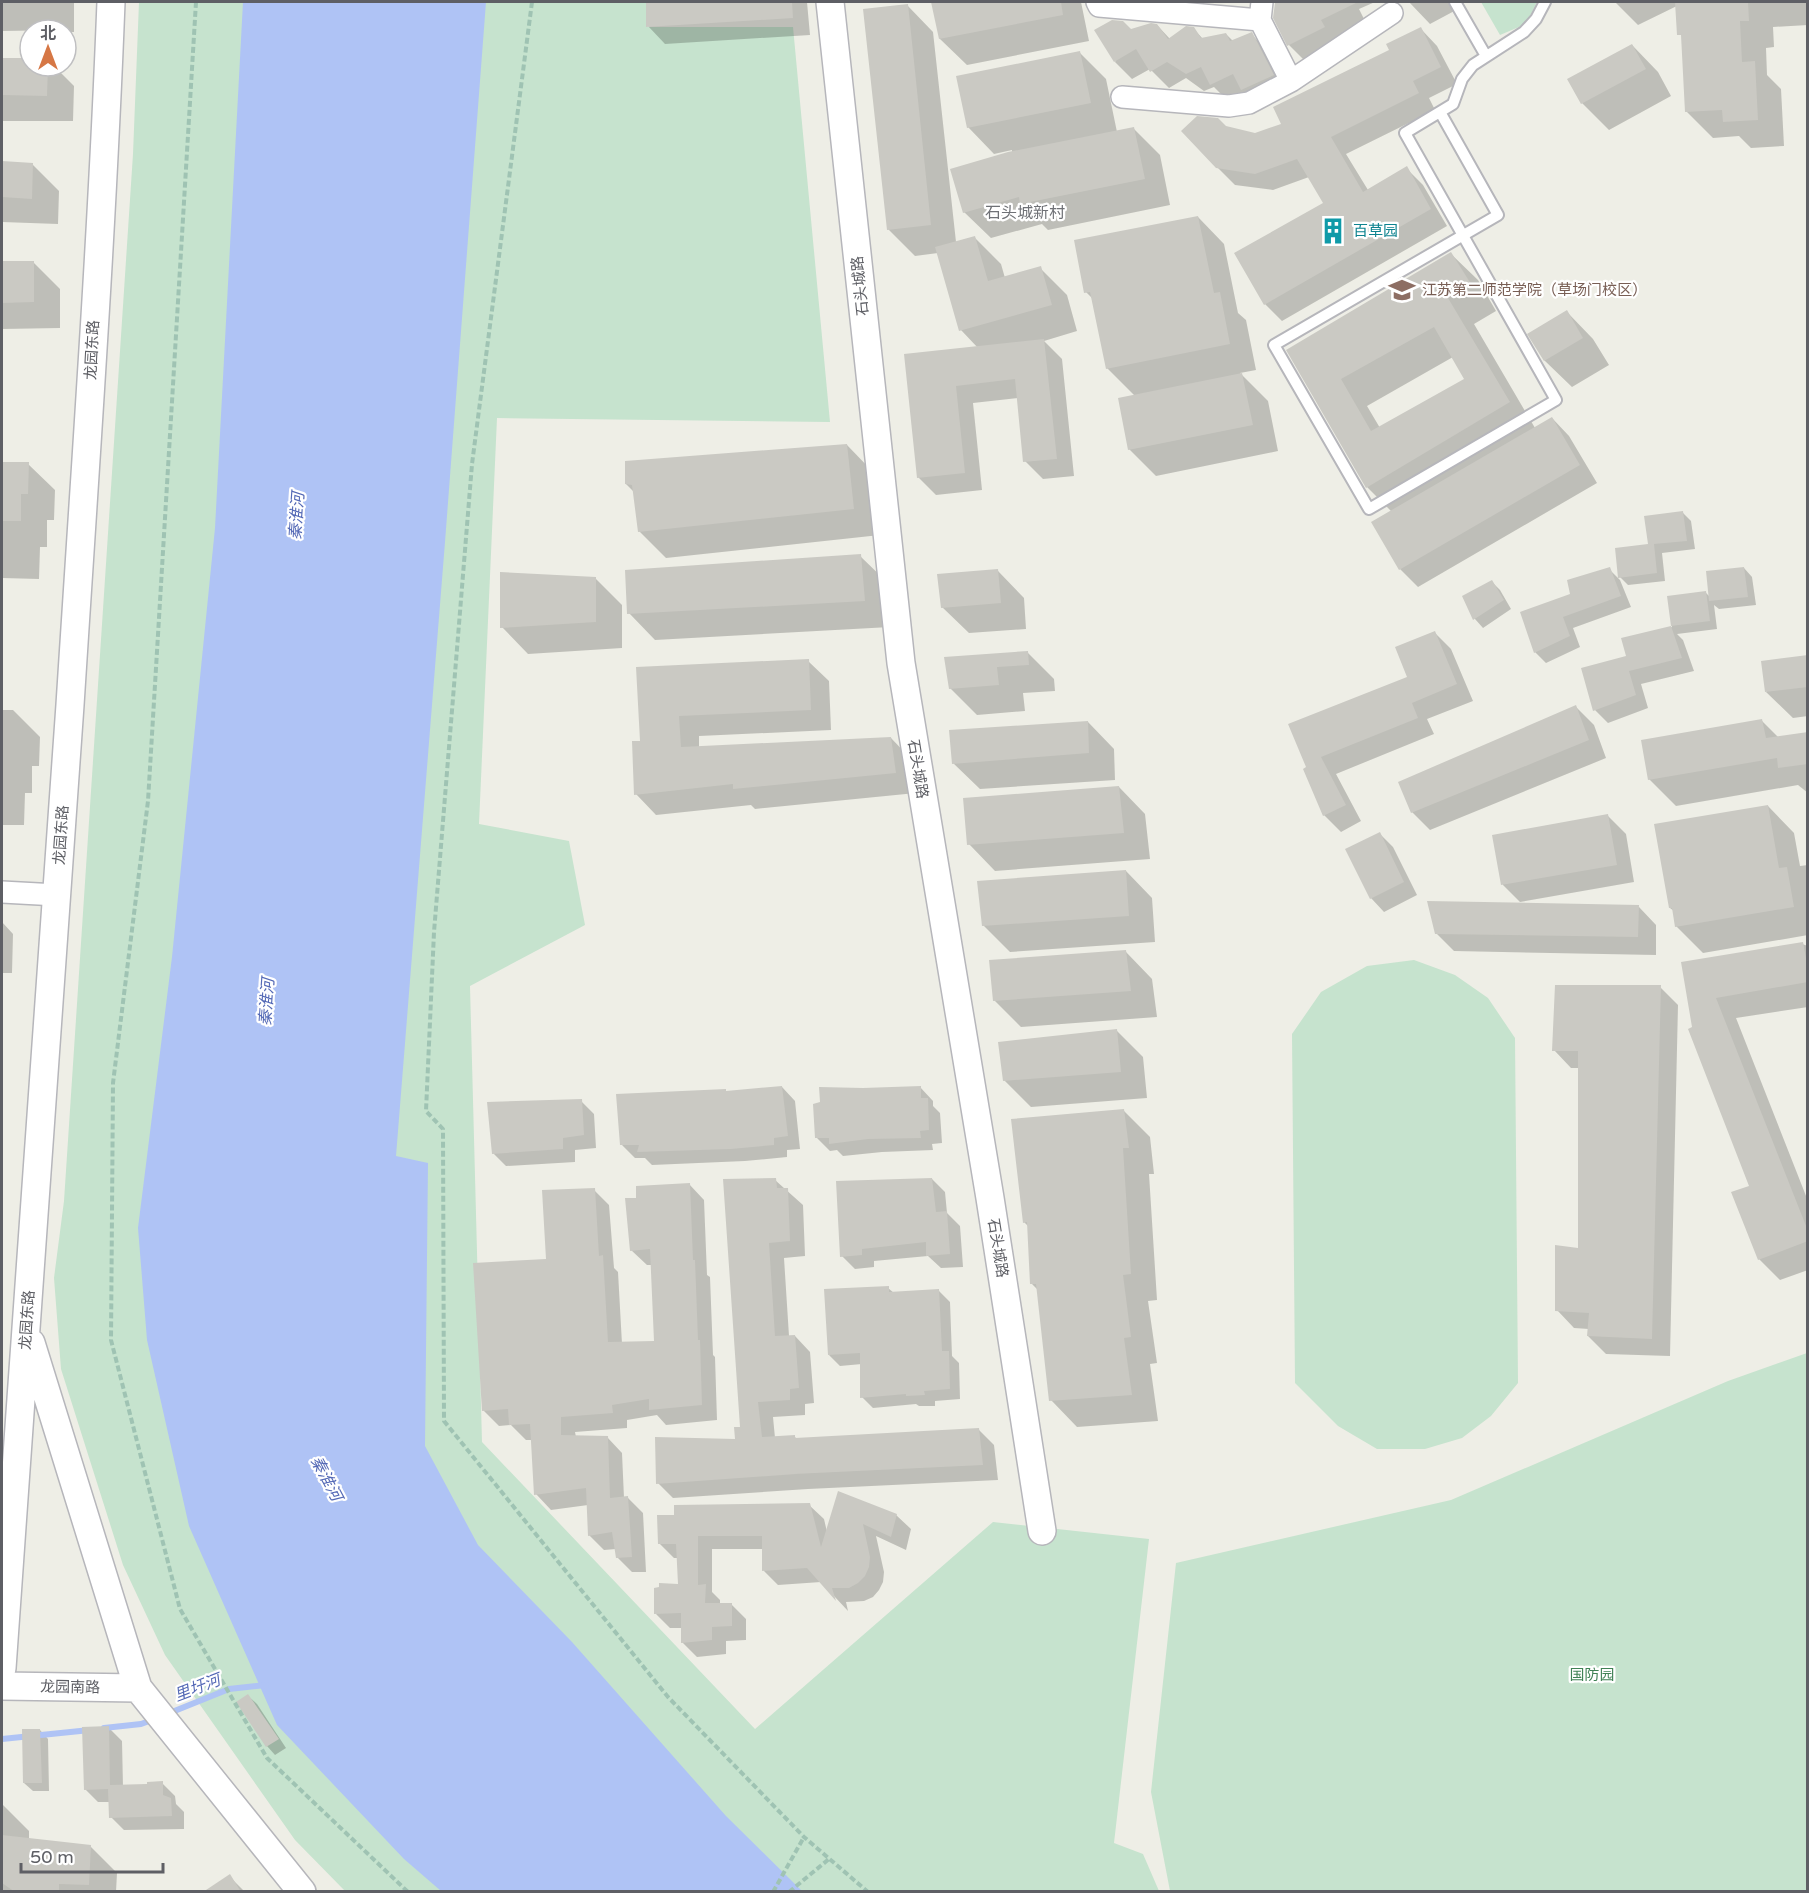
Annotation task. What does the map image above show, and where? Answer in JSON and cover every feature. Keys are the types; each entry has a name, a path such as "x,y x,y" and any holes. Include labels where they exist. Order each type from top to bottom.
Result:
{"street":[{"name":"龙园东路","path":"2,1668 57,895 104,156 111,2"},
{"name":"石头城路","path":"830,2 901,663 990,1198 1042,1531"},
{"path":"1097,2 1099,6 1261,11 1291,81"},
{"path":"1122,97 1229,106 1249,103 1291,81 1392,13"},
{"path":"2,892 57,895"},
{"path":"26,1328 138,1688 302,1892"},
{"name":"龙园南路","path":"2,1686 138,1688"}],"lane":[{"path":"1455,2 1486,56"},
{"path":"1440,112 1498,215 1463,236 1274,345 1369,509 1556,400 1463,236 1405,133 1453,104 1462,78 1473,65 1524,32 1536,19 1545,2"}],"path":[{"path":"196,2 147,801 113,1083 111,1340 180,1609 267,1758 408,1892"},
{"path":"532,2 472,464 434,932 426,1112 443,1129 444,1421 668,1697 804,1838 868,1892"},
{"path":"773,1892 804,1838"},
{"path":"789,1892 829,1859"}],"green space":[{"path":"139,2 646,2 646,27 793,27 830,422 497,418 479,824 569,841 585,925 470,986 482,1442 755,1729 993,1522 1149,1539 1114,1843 1143,1854 1159,1891 345,1891 295,1840 165,1655 123,1565 61,1369 54,1278 64,1201 133,154"},
{"path":"1481,2 1537,2 1526,24 1500,35"},
{"path":"1414,960 1455,975 1488,998 1515,1038 1518,1383 1491,1416 1462,1438 1425,1449 1377,1449 1338,1426 1295,1383 1292,1034 1321,992 1367,966"},
{"name":"国防园","path":"1807,1353 1807,1891 1170,1891 1151,1792 1176,1563 1451,1500 1728,1381"}],"water":[{"name":"秦淮河","path":"243,2 486,2 396,1156 428,1163 425,1446 478,1545 572,1642 726,1816 802,1891 441,1891 404,1859 277,1725 189,1526 147,1340 138,1228 172,957 215,528"}],"building":[{"path":"646,2 792,2 793,18 646,27"},
{"path":"931,2 1061,2 1063,15 939,39"},
{"path":"1277,2 1358,2 1321,20 1325,27 1287,46 1273,18"},
{"path":"1675,2 1748,2 1749,21 1740,21 1742,62 1755,61 1758,120 1723,122 1722,110 1685,112 1681,35 1677,35"},
{"path":"908,4 931,225 887,230 863,9"},
{"path":"1112,20 1123,21 1131,29 1151,23 1157,24 1168,39 1186,26 1194,27 1201,38 1226,33 1230,41 1252,32 1274,75 1241,90 1233,74 1210,85 1201,67 1186,74 1167,62 1150,72 1136,49 1114,62 1094,30"},
{"path":"1421,27 1441,67 1413,81 1419,93 1331,137 1363,192 1407,166 1431,209 1264,305 1234,253 1323,203 1297,159 1255,174 1216,168 1181,131 1197,116 1218,118 1226,126 1255,133 1281,124 1273,107 1389,50 1386,44"},
{"path":"1632,44 1646,69 1581,104 1567,79"},
{"path":"1080,51 1091,103 967,128 956,76"},
{"path":"2,58 18,58 18,78 48,78 47,96 2,95"},
{"path":"1134,127 1145,179 1020,204 1019,197 963,213 950,169 1008,152"},
{"path":"2,161 33,163 32,199 2,197"},
{"path":"1198,216 1214,293 1220,292 1230,344 1106,369 1090,292 1084,293 1074,240"},
{"path":"975,236 988,281 1041,266 1052,305 959,331 935,247"},
{"path":"1451,252 1471,284 1448,298 1510,402 1366,488 1286,350","holes":["1434,327 1464,379 1371,431 1341,379"]},
{"path":"2,261 34,261 34,302 2,303"},
{"path":"1567,310 1583,338 1544,361 1527,334"},
{"path":"1044,339 1057,459 1023,462 1015,379 956,386 965,473 917,478 904,354"},
{"path":"1242,373 1253,425 1128,450 1118,398"},
{"path":"1552,417 1580,465 1399,570 1371,522"},
{"path":"847,444 854,509 638,532 632,485 625,484 625,461"},
{"path":"2,462 29,462 28,494 21,494 21,521 2,521"},
{"path":"1683,511 1687,541 1654,544 1657,573 1618,578 1615,548 1648,544 1644,516"},
{"path":"861,554 865,601 627,614 625,570"},
{"path":"1610,567 1621,596 1563,617 1570,636 1534,653 1520,612 1570,594 1567,580"},
{"path":"1744,567 1748,597 1709,601 1706,571"},
{"path":"998,569 1001,603 941,608 937,574"},
{"path":"500,572 596,577 596,622 500,628"},
{"path":"1492,580 1504,600 1473,620 1462,596"},
{"path":"1706,591 1710,621 1671,626 1667,596"},
{"path":"1671,626 1682,658 1629,671 1636,695 1593,711 1581,668 1626,656 1621,638"},
{"path":"1435,631 1457,684 1412,703 1418,718 1321,757 1346,805 1323,816 1303,769 1306,767 1288,724 1407,677 1395,647"},
{"path":"1028,651 1029,665 997,667 999,685 949,689 944,657"},
{"path":"1808,655 1808,687 1765,692 1761,661"},
{"path":"809,659 811,710 679,716 681,747 891,737 896,773 733,789 733,784 634,795 632,741 640,741 636,667"},
{"path":"1576,705 1589,740 1411,813 1398,782"},
{"path":"1762,719 1766,738 1808,732 1808,764 1778,768 1777,758 1648,780 1641,740"},
{"path":"1088,721 1089,753 952,764 949,730"},
{"path":"1119,786 1124,833 967,845 963,798"},
{"path":"1768,805 1779,868 1787,867 1794,907 1675,927 1672,908 1669,908 1654,824"},
{"path":"1608,814 1617,865 1501,885 1492,835"},
{"path":"1380,832 1404,882 1370,899 1345,849"},
{"path":"1126,870 1129,916 982,926 977,881"},
{"path":"1427,901 1639,905 1638,937 1435,934"},
{"path":"1803,942 1808,982 1716,998 1808,1231 1808,1241 1758,1260 1731,1192 1749,1186 1688,1029 1692,1027 1681,962"},
{"path":"1126,950 1131,991 993,1001 989,960"},
{"path":"1555,985 1661,985 1652,1339 1587,1336 1589,1313 1555,1311 1555,1245 1578,1248 1578,1051 1552,1051"},
{"path":"1117,1029 1121,1072 1003,1081 998,1042"},
{"path":"782,1086 788,1136 774,1138 774,1145 731,1149 637,1152 639,1145 620,1145 616,1094 726,1089 726,1091"},
{"path":"921,1086 921,1098 928,1098 929,1130 920,1131 921,1138 868,1139 829,1144 829,1138 815,1138 813,1104 820,1102 819,1087"},
{"path":"582,1099 584,1135 563,1138 563,1149 492,1154 487,1102"},
{"path":"1124,1109 1129,1148 1123,1148 1131,1274 1123,1275 1131,1337 1124,1338 1132,1395 1049,1401 1036,1284 1030,1284 1027,1222 1023,1223 1011,1119"},
{"path":"776,1178 777,1188 788,1188 790,1241 769,1243 775,1336 795,1335 799,1388 790,1389 790,1400 758,1402 762,1437 795,1435 795,1438 979,1428 983,1465 794,1474 796,1474 656,1484 655,1437 735,1439 734,1427 740,1427 723,1179"},
{"path":"932,1178 936,1212 947,1211 950,1254 926,1256 926,1242 862,1249 862,1255 840,1257 836,1181"},
{"path":"690,1183 702,1405 649,1410 649,1399 612,1405 613,1413 561,1417 561,1435 608,1436 610,1498 628,1496 632,1557 616,1558 612,1532 588,1536 586,1488 534,1495 530,1424 509,1425 508,1409 482,1411 473,1263 546,1259 542,1190 595,1188 599,1256 603,1255 608,1342 654,1341 650,1249 630,1251 625,1198 636,1198 636,1186"},
{"path":"889,1286 889,1292 939,1289 942,1351 949,1351 950,1389 924,1391 925,1395 906,1396 906,1394 860,1398 860,1353 828,1355 824,1289"},
{"path":"838,1491 897,1514 891,1537 863,1524 870,1557 869,1567 865,1576 858,1583 849,1588 832,1588 836,1601 807,1568 762,1571 762,1536 698,1536 698,1585 706,1584 705,1603 732,1603 732,1626 712,1627 712,1640 681,1643 681,1613 654,1614 654,1588 659,1587 659,1583 678,1584 676,1544 658,1544 657,1515 674,1515 674,1505 810,1503 821,1547"},
{"path":"248,1694 279,1739 266,1747 236,1702"},
{"path":"109,1726 110,1785 163,1781 163,1795 171,1798 172,1816 109,1818 108,1789 84,1790 82,1727"},
{"path":"22,1729 40,1729 42,1783 23,1783"},
{"path":"2,1835 91,1845 89,1885 59,1884 59,1892 15,1892 2,1883"},
{"path":"230,1874 241,1892 203,1892"}],"waterway":[{"name":"里圩河","path":"167,1714 229,1689 266,1685"},
{"name":"里圩河","path":"104,1728 141,1724 155,1719"},
{"name":"里圩河","path":"2,1739 90,1730"}],"place":[{"name":"百草园","path":"1333,231"},
{"name":"江苏第二师范学院（草场门校区）","path":"1402,290"}],"district":[{"name":"石头城新村","path":"1025,212"}]}
